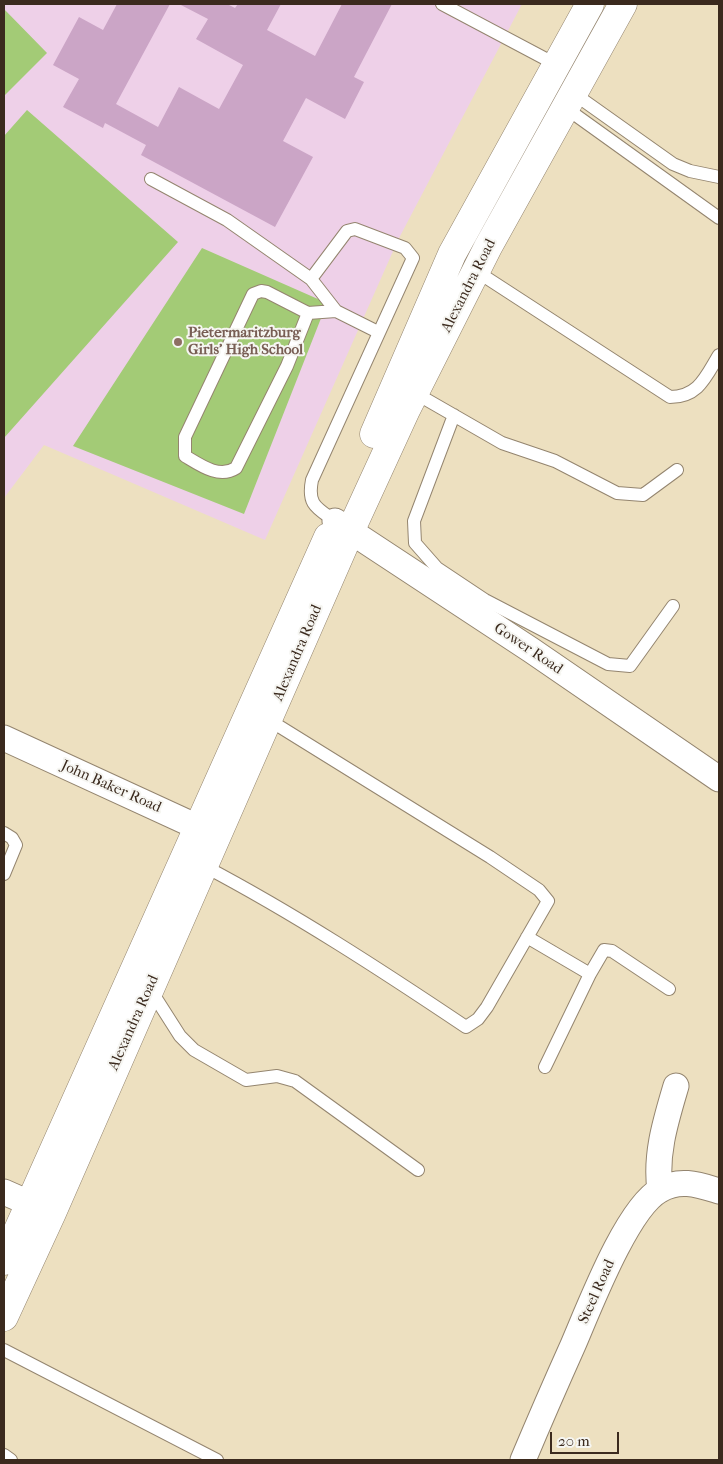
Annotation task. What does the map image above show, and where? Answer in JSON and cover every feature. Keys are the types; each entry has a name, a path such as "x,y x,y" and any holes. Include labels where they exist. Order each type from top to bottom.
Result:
{"main road":[{"name":"Alexandra Road","path":"4,1317 87,1070 142,979 204,866 208,832 269,720 391,398 452,254 590,4"},
{"name":"Alexandra Road","path":"142,979 342,527 415,393 476,270 622,4"},
{"name":"Alexandra Road","path":"4,1261 41,1208"}],"street":[{"name":"Gower Road","path":"342,527 530,650 719,779"},
{"name":"John Baker Road","path":"4,738 208,832"},
{"path":"660,1190 658,1174 662,1135 676,1086"},
{"name":"Steel Road","path":"522,1460 617,1246 643,1205 660,1190 674,1185 690,1183 719,1191"},
{"path":"4,1192 41,1208"}],"lane":[{"path":"442,4 556,64 573,94 719,218"},
{"path":"542,91 573,94 673,164 690,171 719,177"},
{"path":"151,179 227,220 311,279 336,310 378,332"},
{"path":"311,279 347,231 355,230 405,248 412,258 312,480 310,492 312,504 342,527"},
{"path":"452,254 670,397 682,397 693,392 703,382 719,354"},
{"path":"308,313 287,366 236,468 229,472 219,473 185,456 185,437 254,294 261,291 267,292 308,313 336,310"},
{"path":"415,393 502,443 555,461 617,493 643,495 676,470"},
{"path":"454,415 414,521 415,543 438,568 485,600 608,664 619,666 630,666 673,606"},
{"path":"204,866 353,951 466,1027 478,1019 487,1007 548,901 539,890 490,857 269,720"},
{"path":"4,833 12,838 16,845 4,874"},
{"path":"527,937 590,974"},
{"path":"545,1067 590,974 604,950 612,951 669,989"},
{"path":"142,979 180,1036 194,1050 246,1080 268,1076 285,1077 295,1081 418,1170"},
{"path":"4,1350 217,1460"},
{"path":"4,1456 11,1460"}],"shaded area":[{"name":"Pietermaritzburg Girls' High School","path":"4,4 522,4 398,240 265,540 44,445 4,498"}],"green space":[{"path":"4,9 47,53 4,96"},
{"path":"27,110 178,242 4,438 4,136"},
{"path":"202,248 327,303 244,514 73,446"}],"building":[{"path":"117,4 170,4 116,104 158,127 179,87 219,109 243,65 196,39 208,19 179,4 227,4 235,8 238,4 281,4 267,30 315,56 342,4 392,4 354,77 364,82 345,119 306,98 283,141 313,157 275,227 141,155 146,145 105,123 103,128 63,107 79,79 53,65 79,17 103,30"}],"place":[{"name":"Pietermaritzburg Girls' High School","path":"178,342"}]}
